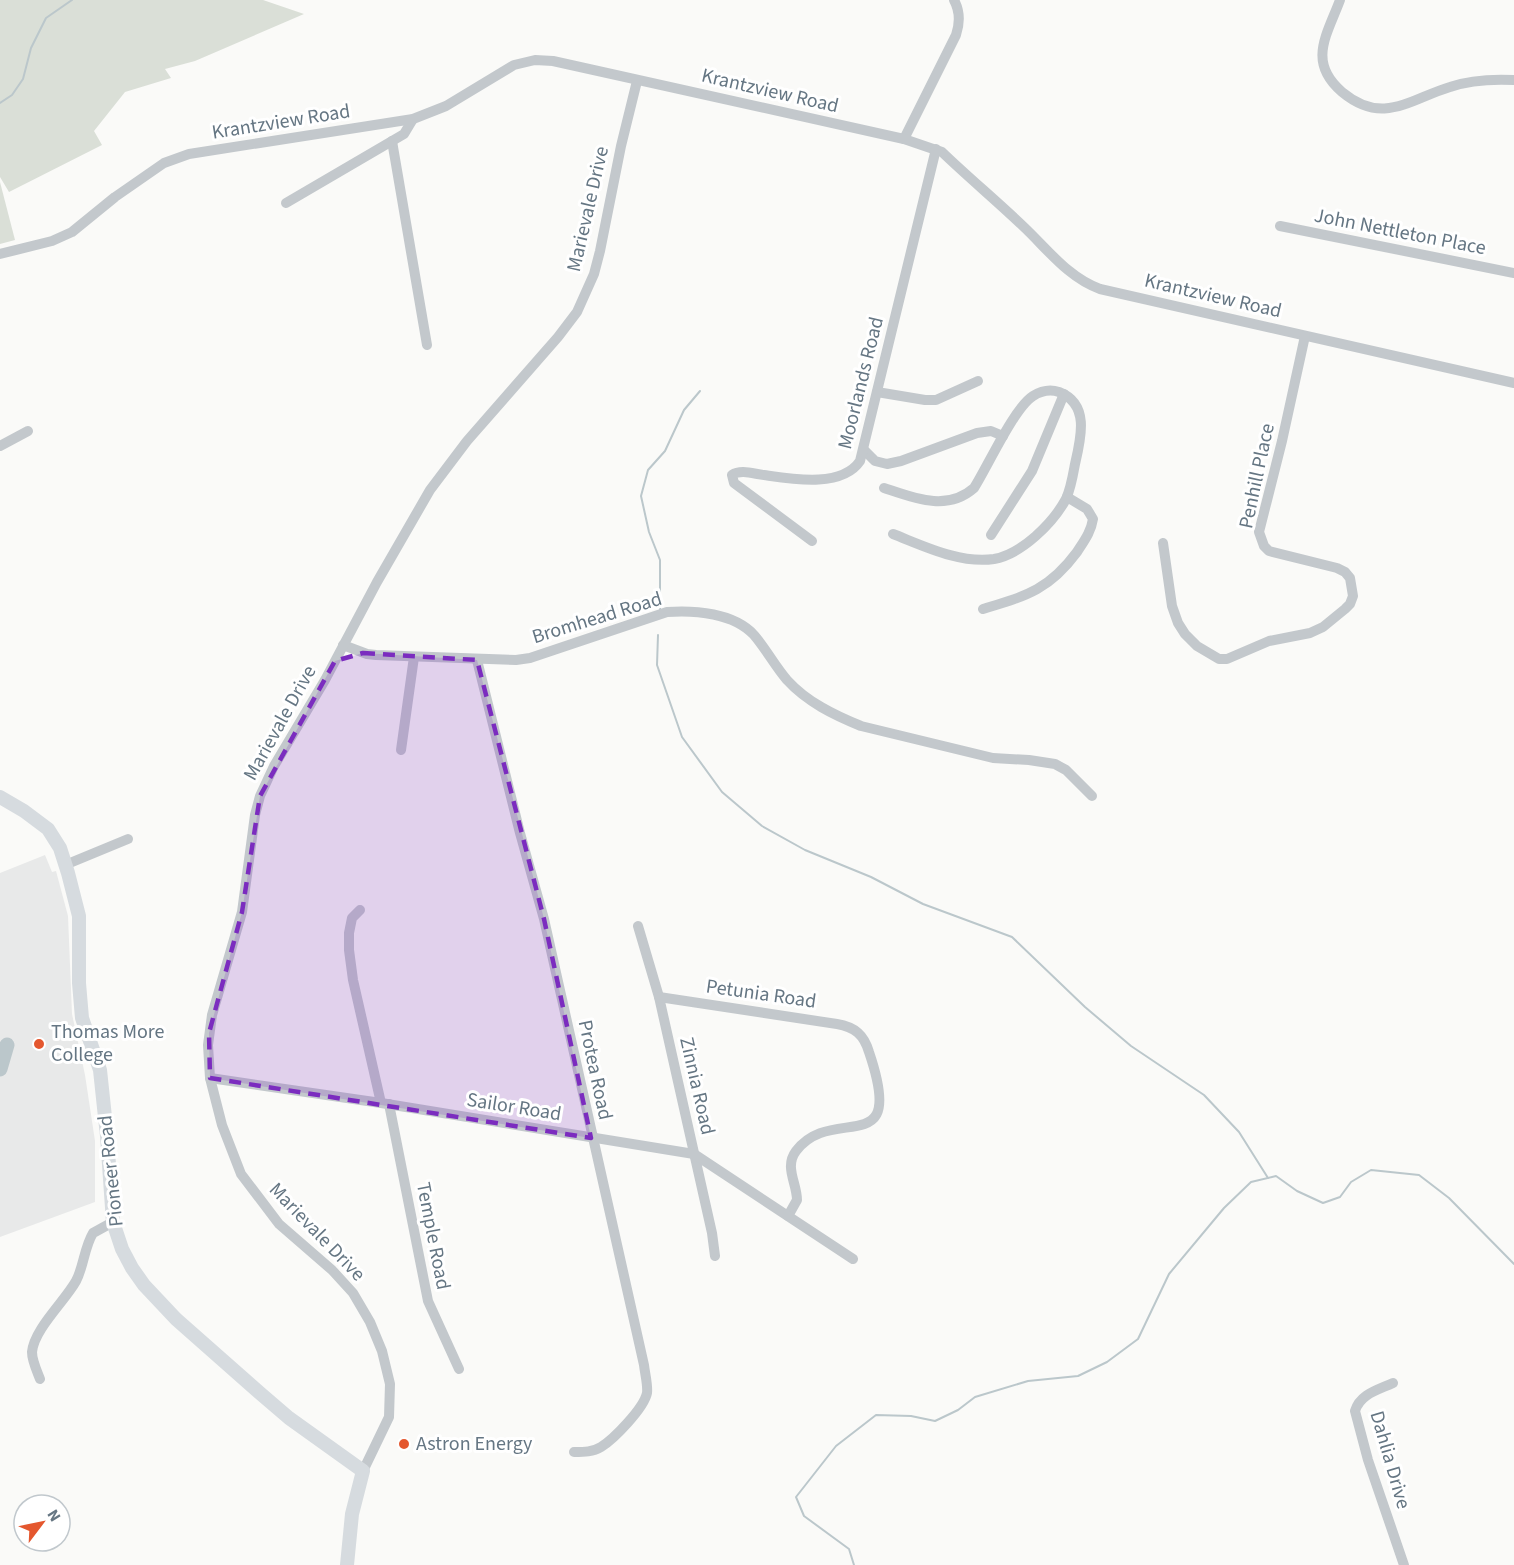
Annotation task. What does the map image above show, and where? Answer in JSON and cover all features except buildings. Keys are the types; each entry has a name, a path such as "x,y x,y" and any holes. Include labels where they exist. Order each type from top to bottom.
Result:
{"main road":[{"name":"Pioneer Road","path":"0,796 48,829 60,848 65,865 79,916 79,982 82,1018 100,1070 113,1222 132,1269 159,1302 261,1394 363,1471"},
{"path":"347,1565 352,1514 363,1471"}],"street":[{"path":"904,139 956,35 959,17 954,0"},
{"path":"1340,0 1324,46 1322,64 1325,73 1340,90 1363,104 1374,108 1392,108 1461,84 1514,80"},
{"name":"Krantzview Road","path":"0,254 52,241 72,232 151,171 181,156 413,119 446,106 497,74 525,61 553,61 904,139 936,149 1017,221 1069,272 1091,286 1514,383"},
{"name":"Marievale Drive","path":"363,1471 389,1417 389,1377 377,1338 353,1293 332,1270 279,1224 248,1185 233,1157 214,1098 208,1058 209,1033 219,989 242,912 255,815 260,795 274,766 430,490 467,441 577,312 594,274 600,251 621,146 637,81"},
{"path":"286,203 404,134 413,119"},
{"path":"392,141 427,345"},
{"name":"Moorlands Road","path":"812,541 734,483 732,475 740,472 788,478 839,477 855,469 864,450 936,149"},
{"name":"John Nettleton Place","path":"1280,226 1514,273"},
{"name":"Penhill Place","path":"1163,543 1172,606 1178,622 1185,634 1197,646 1219,659 1227,659 1269,641 1316,631 1350,604 1353,596 1352,586 1345,572 1269,551 1264,546 1259,532 1305,336"},
{"path":"877,392 915,399 936,400 978,381"},
{"path":"884,488 923,500 938,502 957,499 974,488 1003,436 1030,398 1046,390 1054,390 1064,394 1076,406 1082,424 1081,437 1067,498 1032,541 1008,555 995,559 968,558 934,550 893,534"},
{"path":"991,535 1032,471 1064,394"},
{"path":"0,446 28,431"},
{"path":"864,450 875,460 887,464 976,433 991,431 1003,436"},
{"path":"983,609 1036,591 1066,567 1086,539 1093,519 1087,509 1067,498"},
{"name":"Bromhead Road","path":"344,645 363,652 414,657 516,660 530,658 667,612 680,611 713,615 743,626 753,634 786,679 800,693 841,718 861,726 993,758 1055,764 1066,771 1092,796"},
{"path":"335,661 363,652"},
{"path":"401,750 414,657"},
{"name":"Protea Road","path":"477,660 544,919 591,1138 644,1365 647,1391 645,1399 636,1412 600,1448 587,1452 574,1452"},
{"path":"65,865 128,839"},
{"name":"Temple Road","path":"360,910 352,918 349,933 353,980 385,1104 428,1301 459,1369"},
{"name":"Zinnia Road","path":"638,926 659,997 715,1257"},
{"name":"Petunia Road","path":"659,997 837,1023 857,1031 864,1039 876,1072 881,1095 876,1118 867,1124 826,1131 813,1136 801,1146 794,1154 790,1164 797,1200 788,1216"},
{"name":"Sailor Road","path":"210,1078 694,1154 853,1259"},
{"path":"214,1098 222,1086 231,1080"},
{"path":"40,1379 32,1352 36,1340 51,1314 76,1282 93,1233 113,1222"},
{"name":"Dahlia Drive","path":"1392,1383 1363,1397 1355,1411 1368,1460 1404,1565"}],"highlighted area":[{"path":"363,653 477,660 544,919 591,1138 210,1078 209,1033 242,912 260,796 335,661"}],"shaded area":[{"path":"0,0 263,0 304,14 195,61 165,69 171,78 125,92 94,131 102,145 9,192 0,177"},
{"path":"0,182 15,240 0,244"},
{"name":"Thomas More College","path":"45,855 52,872 56,871 68,916 72,1014 85,1075 95,1141 95,1202 0,1237 0,873"}],"waterway":[{"path":"0,103 12,95 23,79 31,48 46,18 72,0"},
{"path":"660,610 660,560 649,532 641,496 648,470 665,451 684,410 700,391"},
{"path":"658,635 657,665 682,737 722,792 762,826 805,850 871,877 923,904 1012,937 1085,1007 1131,1046 1204,1095 1239,1132 1268,1178"},
{"path":"0,1069 7,1045"},
{"path":"854,1565 849,1549 804,1516 796,1497 836,1446 876,1415 911,1416 935,1421 958,1410 975,1397 1028,1381 1078,1376 1107,1362 1138,1339 1169,1274 1224,1208 1251,1182 1276,1176 1297,1191 1323,1203 1340,1197 1351,1182 1371,1170 1419,1175 1449,1198 1514,1264"}],"place":[{"name":"Thomas More College","path":"39,1044"},
{"name":"Astron Energy","path":"404,1444"}]}
